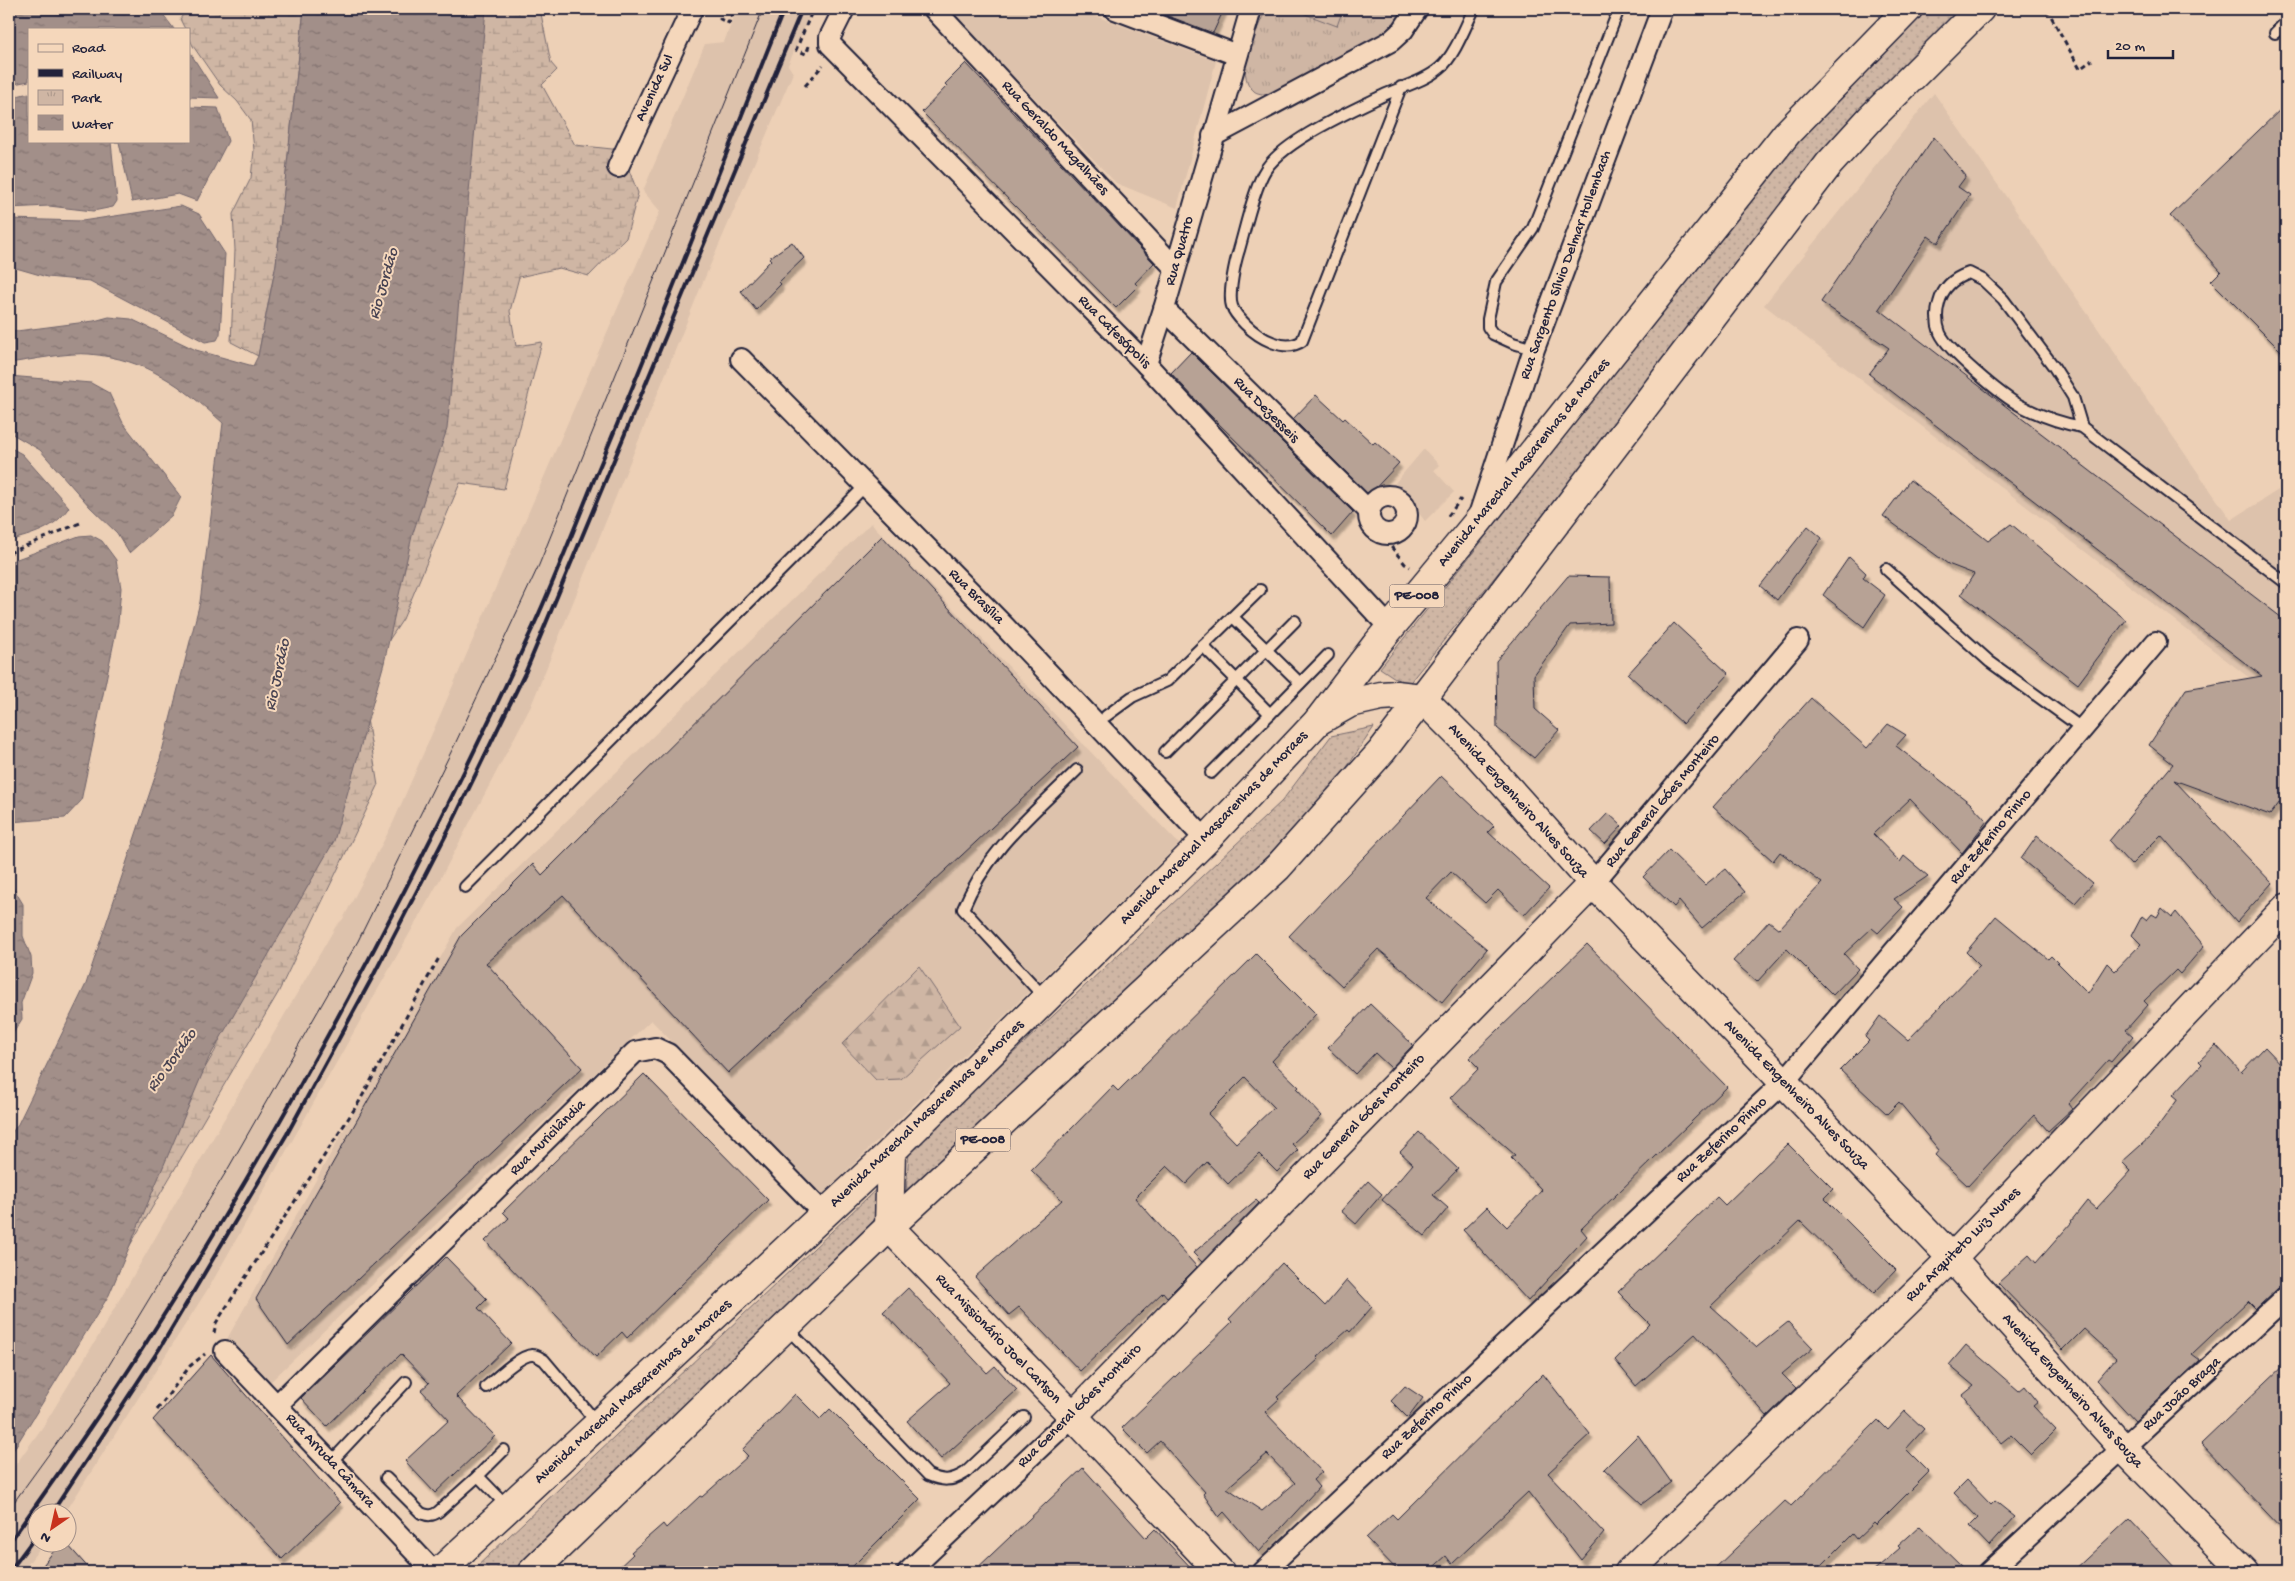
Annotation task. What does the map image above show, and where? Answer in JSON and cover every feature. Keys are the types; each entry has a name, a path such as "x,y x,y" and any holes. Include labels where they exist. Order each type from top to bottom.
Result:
{"main road":[{"name":"Avenida Marechal Mascarenhas de Moraes","path":"439,1572 891,1152 1206,840 1318,721 1390,628 1476,524 1786,134 1908,9"},
{"name":"PE-008","path":"532,1572 889,1228 1278,867 1382,751 1829,164 1871,118 1980,9"},
{"path":"1318,721 1350,703 1381,696 1396,695 1422,698"},
{"name":"Avenida Engenheiro Alves Souza","path":"1422,698 1471,747 1592,883 1952,1258 2123,1448 2245,1572"},
{"name":"Rua General Góes Monteiro","path":"1073,1416 1592,883"},
{"name":"Rua Arquiteto Luiz Nunes","path":"1629,1572 1952,1258 2286,908"},
{"path":"889,1228 891,1152"},
{"name":"Rua Missionário Joel Carlson","path":"889,1228 1073,1416 1220,1572"}],"street":[{"name":"Avenida Sul","path":"618,168 692,9"},
{"path":"833,47 830,37 844,9"},
{"name":"Rua Geraldo Magalhães","path":"934,9 1175,268"},
{"path":"1115,9 1236,54"},
{"name":"Rua Quatro","path":"1146,364 1164,309 1212,136 1251,9"},
{"path":"1212,136 1391,41 1403,30 1417,9"},
{"name":"Rua Sargento Sílvio Delmar Hollembach","path":"1476,524 1534,349 1662,9"},
{"name":"Rua Cafesópolis","path":"833,47 1146,364 1390,628"},
{"name":"Rua Dezesseis","path":"1164,309 1369,511"},
{"name":"Rua Brasília","path":"741,359 1004,626 1102,721 1206,840"},
{"path":"1387,496 1399,500 1406,510 1406,522 1398,532 1386,535 1380,533 1370,524 1369,511 1375,501 1387,496"},
{"name":"Rua General Góes Monteiro","path":"1592,883 1798,640"},
{"name":"Rua Zeferino Pinho","path":"1263,1572 1783,1082 2156,642"},
{"name":"Rua Muricilândia","path":"277,1404 635,1052 655,1048 668,1054 824,1214"},
{"name":"Rua João Braga","path":"1989,1572 2286,1297"},
{"name":"Rua Arruda Câmara","path":"219,1345 277,1404 434,1572"},
{"name":"Rua General Góes Monteiro","path":"908,1572 1073,1416"}],"lane":[{"path":"1401,87 1302,340 1295,346 1287,347 1267,339 1247,326 1235,313 1231,304 1237,257 1263,173 1274,160 1294,143 1351,111 1401,87 1432,74 1442,67 1474,9"},
{"path":"1534,349 1513,343 1494,334 1488,327 1496,282 1533,228 1619,9"},
{"path":"2276,33 2286,22"},
{"path":"2082,427 2073,397 2054,366 2003,299 1983,280 1969,272 1956,278 1941,295 1936,314 1940,334 1989,385 2020,405 2055,421 2082,427 2286,583"},
{"path":"466,887 865,486"},
{"path":"1886,569 1990,662 2084,729"},
{"path":"1102,721 1132,698 1167,681 1260,590"},
{"path":"1233,617 1300,683"},
{"path":"1164,752 1295,620"},
{"path":"1204,646 1270,714"},
{"path":"1211,773 1328,655"},
{"path":"1045,998 964,909 972,887 995,852 1078,770"},
{"path":"787,1328 928,1475 941,1480 955,1480 965,1473 1024,1416"},
{"path":"486,1387 519,1360 528,1355 534,1355 544,1360 598,1424"},
{"path":"331,1462 406,1382"},
{"path":"386,1478 421,1513 433,1516 504,1450"},
{"path":"478,1476 509,1507"}],"path":[{"path":"724,9 720,19 729,23 734,9"},
{"path":"2047,9 2080,69 2092,60"},
{"path":"805,86 833,47"},
{"path":"1444,521 1462,497"},
{"path":"9,553 80,523"},
{"path":"1380,533 1405,564 1410,567 1415,560"},
{"path":"157,1410 190,1366 205,1354 205,1346 219,1345 216,1323 359,1102 440,956"}],"shaded area":[{"path":"737,9 813,9 788,65 793,73 700,289 531,706 437,885 211,1284 71,1504 28,1504 28,1554 36,1554 22,1572 9,1572 9,1474 44,1425 96,1340 336,926 343,919 393,823 660,211 643,191 705,44 724,42"},
{"path":"949,9 1077,9 1216,61 1177,208 1116,183"},
{"path":"1934,93 2231,520 2286,485 2286,706 1764,305"},
{"path":"1424,449 1439,465 1434,470 1454,492 1425,521 1395,483"},
{"path":"871,523 1179,844 821,1196 651,1020 268,1384 227,1339 457,928"}],"green space":[{"path":"187,9 304,9 276,264 258,356 231,342 235,250 233,214 251,178 254,150 251,120 237,101 220,85 193,46 190,39 190,28 184,28 180,19"},
{"path":"452,9 540,9 551,63 557,70 542,85 575,145 621,150 638,193 626,238 589,276 559,268 519,277 510,311 516,346 542,342 504,489 460,483 403,619 361,682 378,786 278,993 119,1264 70,1297 215,1051 251,959"},
{"path":"1266,9 1408,9 1400,28 1269,95 1254,91 1248,83 1245,73 1249,51"},
{"path":"1292,9 1343,9 1337,26"},
{"path":"1920,9 1973,9 1556,501 1407,686 1380,668 1475,550 1739,211 1826,108"},
{"path":"1374,727 1339,779 1232,894 1101,1012 1002,1107 906,1193 909,1151 1282,801 1331,736"},
{"path":"919,966 960,1026 901,1079 876,1080 842,1044"},
{"path":"885,1181 883,1217 786,1312 644,1442 535,1556 517,1572 471,1572"}],"water":[{"path":"9,9 159,9 173,28 28,28 28,81 9,85"},
{"name":"Rio Jordão","path":"304,9 486,9 447,429 412,536 384,663 334,841 209,1058 109,1295 9,1457 9,1137 18,1124 86,984 157,771 200,602 223,423 178,386 146,368 129,362 110,357 81,354 9,363 9,332 94,321 109,317 131,319 196,350 253,366 258,356 276,264"},
{"path":"190,53 219,98 190,97"},
{"path":"28,93 28,142 111,142 117,201 113,207 93,211 49,206 9,208 9,98"},
{"path":"190,107 218,108 228,141 197,201 178,194 132,202 119,142 190,142"},
{"path":"181,206 199,214 225,254 220,334 217,340 205,342 90,281 47,277 9,266 9,219 82,221"},
{"path":"9,376 91,383 109,393 123,423 181,497 172,515 129,553 117,533 90,507 40,450 9,432"},
{"path":"9,447 22,454 69,507 57,521 43,530 9,541"},
{"path":"91,535 102,541 116,560 121,588 118,622 81,801 65,818 9,822 9,562 79,536"},
{"path":"9,881 23,904 23,936 31,957 32,973 21,1003 22,1019 12,1035 9,1058"}],"building":[{"path":"1150,9 1224,9 1213,33"},
{"path":"966,63 1154,263 1135,283 1138,286 1116,308 922,112 947,86 945,84"},
{"path":"2286,104 2286,356 2211,281 2221,271 2170,216"},
{"path":"1934,137 1966,176 1958,187 1970,195 1938,243 1928,236 1879,309 2286,621 2286,794 2270,815 2174,780 2272,883 2237,922 2161,835 2131,865 2109,841 2173,764 2149,745 2186,689 2262,676 1869,374 1889,348 1821,302"},
{"path":"792,242 804,258 779,282 781,284 756,310 741,291 771,260 769,258"},
{"path":"1191,352 1353,512 1332,536 1209,414 1171,373"},
{"path":"1316,395 1343,420 1345,418 1373,444 1375,442 1399,463 1369,495 1293,419"},
{"path":"1910,480 1988,541 2011,524 2126,620 2078,684 1961,594 1974,574 1948,564 1883,516"},
{"path":"1808,526 1822,538 1777,600 1760,586"},
{"path":"882,536 1078,747 728,1073 563,895 486,963 582,1068 288,1345 256,1299 461,936 533,864 542,875"},
{"path":"1849,557 1866,573 1863,578 1885,595 1864,627 1823,595"},
{"path":"1568,576 1610,577 1611,623 1570,625 1534,675 1535,709 1559,730 1534,758 1497,728 1496,661"},
{"path":"1674,623 1729,674 1683,724 1628,674"},
{"path":"1811,698 1867,748 1888,724 1906,735 1896,746 1970,803 1987,821 1962,853 1910,799 1873,834 1900,862 1904,856 1928,876 1894,899 1903,907 1878,933 1872,928 1844,954 1858,969 1833,995 1787,949 1757,982 1733,961 1769,921 1779,929 1822,883 1780,852 1773,861 1713,807"},
{"path":"1441,776 1494,826 1488,832 1549,888 1524,915 1498,890 1485,903 1451,872 1426,898 1487,949 1442,1002 1378,949 1342,986 1289,936"},
{"path":"1608,813 1622,826 1605,844 1591,831"},
{"path":"2037,836 2093,883 2075,903 2021,859"},
{"path":"1669,850 1705,885 1725,869 1745,892 1702,928 1679,901 1674,907 1643,877"},
{"path":"2162,908 2172,917 2176,912 2204,946 2180,974 2176,970 2144,1001 2148,1005 2126,1030 2133,1036 2111,1062 2108,1060 2068,1104 2072,1109 2048,1131 2034,1115 1968,1186 1935,1155 1939,1150 1899,1102 1887,1114 1840,1070 1869,1041 1865,1037 1880,1016 1908,1040 1980,966 1966,952 1996,916 2048,959 2051,956 2088,993 2107,963 2115,971 2141,944 2132,935 2142,916 2147,920 2152,914 2157,917"},
{"path":"1587,944 1727,1087 1581,1229 1587,1236 1528,1301 1463,1230 1487,1207 1507,1227 1542,1190 1511,1158 1515,1155 1450,1098 1479,1068 1469,1058"},
{"path":"1256,954 1316,1014 1272,1061 1299,1087 1297,1089 1322,1116 1292,1144 1298,1150 1277,1172 1259,1154 1228,1184 1207,1162 1186,1184 1167,1166 1135,1198 1197,1267 1167,1297 1163,1292 1080,1371 1019,1307 1009,1315 975,1277 1062,1200 1031,1170 1113,1086 1118,1091","holes":["1245,1077 1274,1107 1236,1143 1208,1114"]},
{"path":"1370,1004 1413,1045 1391,1068 1375,1053 1355,1074 1328,1048"},
{"path":"2216,1045 2241,1072 2265,1047 2286,1069 2286,1284 2278,1288 2256,1309 2248,1301 2192,1354 2200,1360 2135,1421 2097,1380 2116,1358 2084,1329 2063,1350 1998,1283 2029,1255 2036,1263 2072,1222 2087,1201 2096,1209 2131,1171 2122,1162 2150,1137 2178,1099 2173,1095 2202,1064 2199,1061"},
{"path":"644,1074 768,1200 627,1338 622,1332 596,1357 485,1241 509,1218 503,1212"},
{"path":"1419,1132 1458,1169 1433,1195 1448,1208 1425,1236 1382,1200 1413,1164 1400,1152"},
{"path":"1788,1144 1833,1189 1824,1198 1896,1270 1874,1293 1800,1221 1711,1306 1757,1347 1788,1322 1813,1348 1782,1374 1796,1388 1767,1416 1695,1334 1636,1386 1615,1360 1650,1324 1618,1292 1717,1197 1725,1205"},
{"path":"1368,1181 1382,1194 1356,1224 1341,1211"},
{"path":"1256,1200 1259,1203 1202,1262 1193,1253"},
{"path":"446,1257 487,1299 478,1308 511,1343 456,1396 495,1436 435,1493 405,1461 449,1420 421,1390 429,1383 401,1354 327,1426 301,1398"},
{"path":"1282,1263 1325,1306 1347,1280 1372,1307 1350,1332 1348,1330 1317,1357 1319,1359 1277,1397 1279,1399 1265,1412 1322,1472 1313,1480 1319,1487 1259,1552 1224,1512 1219,1517 1203,1494 1205,1492 1160,1441 1147,1453 1122,1428 1232,1322 1229,1319","holes":["1267,1454 1295,1483 1262,1511 1227,1488"]},
{"path":"908,1288 987,1373 995,1366 1017,1390 941,1459 907,1421 950,1383 883,1312"},
{"path":"1966,1345 2019,1391 2025,1386 2038,1402 2033,1406 2056,1430 2031,1455 2011,1435 2001,1443 1963,1395 1974,1386 1949,1365"},
{"path":"211,1355 340,1503 282,1559 153,1420"},
{"path":"2286,1363 2286,1533 2201,1444"},
{"path":"1543,1374 1590,1434 1548,1473 1604,1533 1581,1560 1528,1492 1452,1564 1446,1556 1428,1572 1399,1572 1366,1538 1392,1514 1397,1519"},
{"path":"1405,1386 1423,1398 1408,1418 1391,1401"},
{"path":"795,1394 820,1419 830,1409 920,1499 847,1572 614,1572 633,1554 631,1552 663,1524 666,1528 700,1496 702,1497 748,1456 742,1450"},
{"path":"1905,1411 1924,1429 1906,1449 1929,1472 1876,1525 1874,1523 1857,1539 1853,1534 1815,1572 1711,1572 1785,1501 1791,1506 1878,1420 1888,1430"},
{"path":"1638,1435 1671,1482 1642,1504 1604,1469"},
{"path":"1083,1468 1146,1538 1155,1529 1195,1572 973,1572"},
{"path":"1967,1480 1991,1505 1995,1501 2015,1517 1989,1546 1970,1526 1978,1518 1954,1493"},
{"path":"2129,1519 2179,1572 2072,1572"},
{"path":"1920,1526 1967,1572 1872,1572 1900,1548 1898,1546"},
{"path":"52,1554 76,1554 92,1572 38,1572"}],"tram line":[{"path":"9,1509 88,1400 229,1167 358,941 455,744 539,565 763,9"}],"railway":[{"path":"9,1543 130,1368 252,1170 352,992 445,811 550,589 668,301 784,9"},
{"path":"58,1504 160,1348 287,1134 372,978 451,825 526,671 802,9"},
{"path":"9,1572 28,1546"}]}
